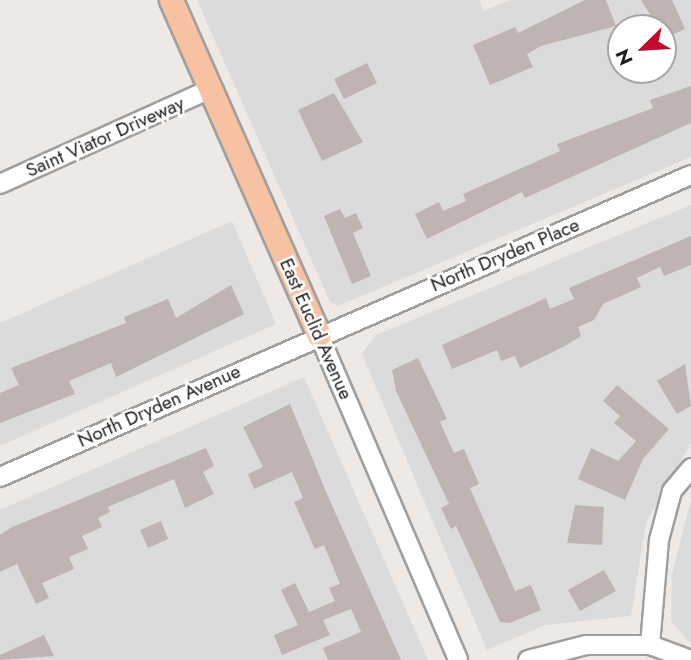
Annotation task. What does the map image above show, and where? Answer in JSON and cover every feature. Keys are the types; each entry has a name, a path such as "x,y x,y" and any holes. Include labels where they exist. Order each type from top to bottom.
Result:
{"main road":[{"name":"East Euclid Avenue","path":"171,0 319,335"}],"street":[{"name":"Saint Viator Driveway","path":"0,184 210,89"},
{"name":"North Dryden Place","path":"319,335 691,175"},
{"name":"North Dryden Avenue","path":"0,477 319,335"},
{"name":"East Euclid Avenue","path":"319,335 458,660"},
{"path":"650,645 659,540 673,491 691,468"},
{"path":"528,660 586,645 650,645 691,660"}],"shaded area":[{"path":"197,0 479,0 484,11 510,0 691,0 691,157 338,306 330,302"},
{"path":"691,205 691,443 646,523 631,616 545,625 487,650 362,354 376,335"},
{"path":"232,221 276,324 0,446 0,323"},
{"path":"304,377 428,660 0,660 0,510"},
{"path":"691,500 691,644 671,621 672,574"}],"building":[{"path":"585,0 606,0 611,14 607,14 607,28 541,46 527,54 533,67 490,85 473,45 515,27 518,33"},
{"path":"641,0 672,0 685,29 677,33 677,14 650,14"},
{"path":"367,63 377,83 344,99 334,79"},
{"path":"691,86 691,123 525,198 522,192 427,239 415,214 439,202 443,211 466,201 463,194 560,151 557,144 653,108 650,100"},
{"path":"334,93 363,142 322,161 298,110"},
{"path":"340,209 345,218 356,213 363,228 353,233 371,276 352,284 324,216"},
{"path":"691,236 691,265 664,276 660,267 637,278 641,287 603,304 594,320 578,327 581,336 563,347 520,368 515,356 501,361 497,350 452,369 442,345 546,298 550,309 574,299 569,288"},
{"path":"231,285 244,314 116,377 111,363 69,381 75,394 0,423 0,393 19,385 11,368 126,323 124,317 168,299 176,318"},
{"path":"418,358 447,419 440,422 454,453 464,449 479,484 470,488 515,591 531,585 541,610 510,623 500,622 456,526 451,529 441,508 449,504 396,391 392,370"},
{"path":"685,364 691,406 677,414 657,381"},
{"path":"617,385 669,429 643,459 625,500 578,479 591,448 618,461 636,441 614,423 620,416 603,401"},
{"path":"290,404 401,660 328,660 323,648 361,632 351,609 323,620 330,635 282,655 274,635 298,625 281,590 295,583 309,612 335,601 329,588 340,584 324,545 315,549 294,502 303,498 292,472 254,489 248,474 263,467 243,427"},
{"path":"206,448 214,466 203,472 214,494 185,508 174,479 108,507 110,512 98,518 102,527 82,536 88,549 69,557 74,569 42,583 49,598 36,604 17,564 0,572 0,535 12,527"},
{"path":"575,505 604,507 602,545 567,543"},
{"path":"161,521 168,539 148,548 140,530"},
{"path":"604,570 616,591 580,611 568,590"},
{"path":"44,635 54,656 0,660 0,655"}]}
